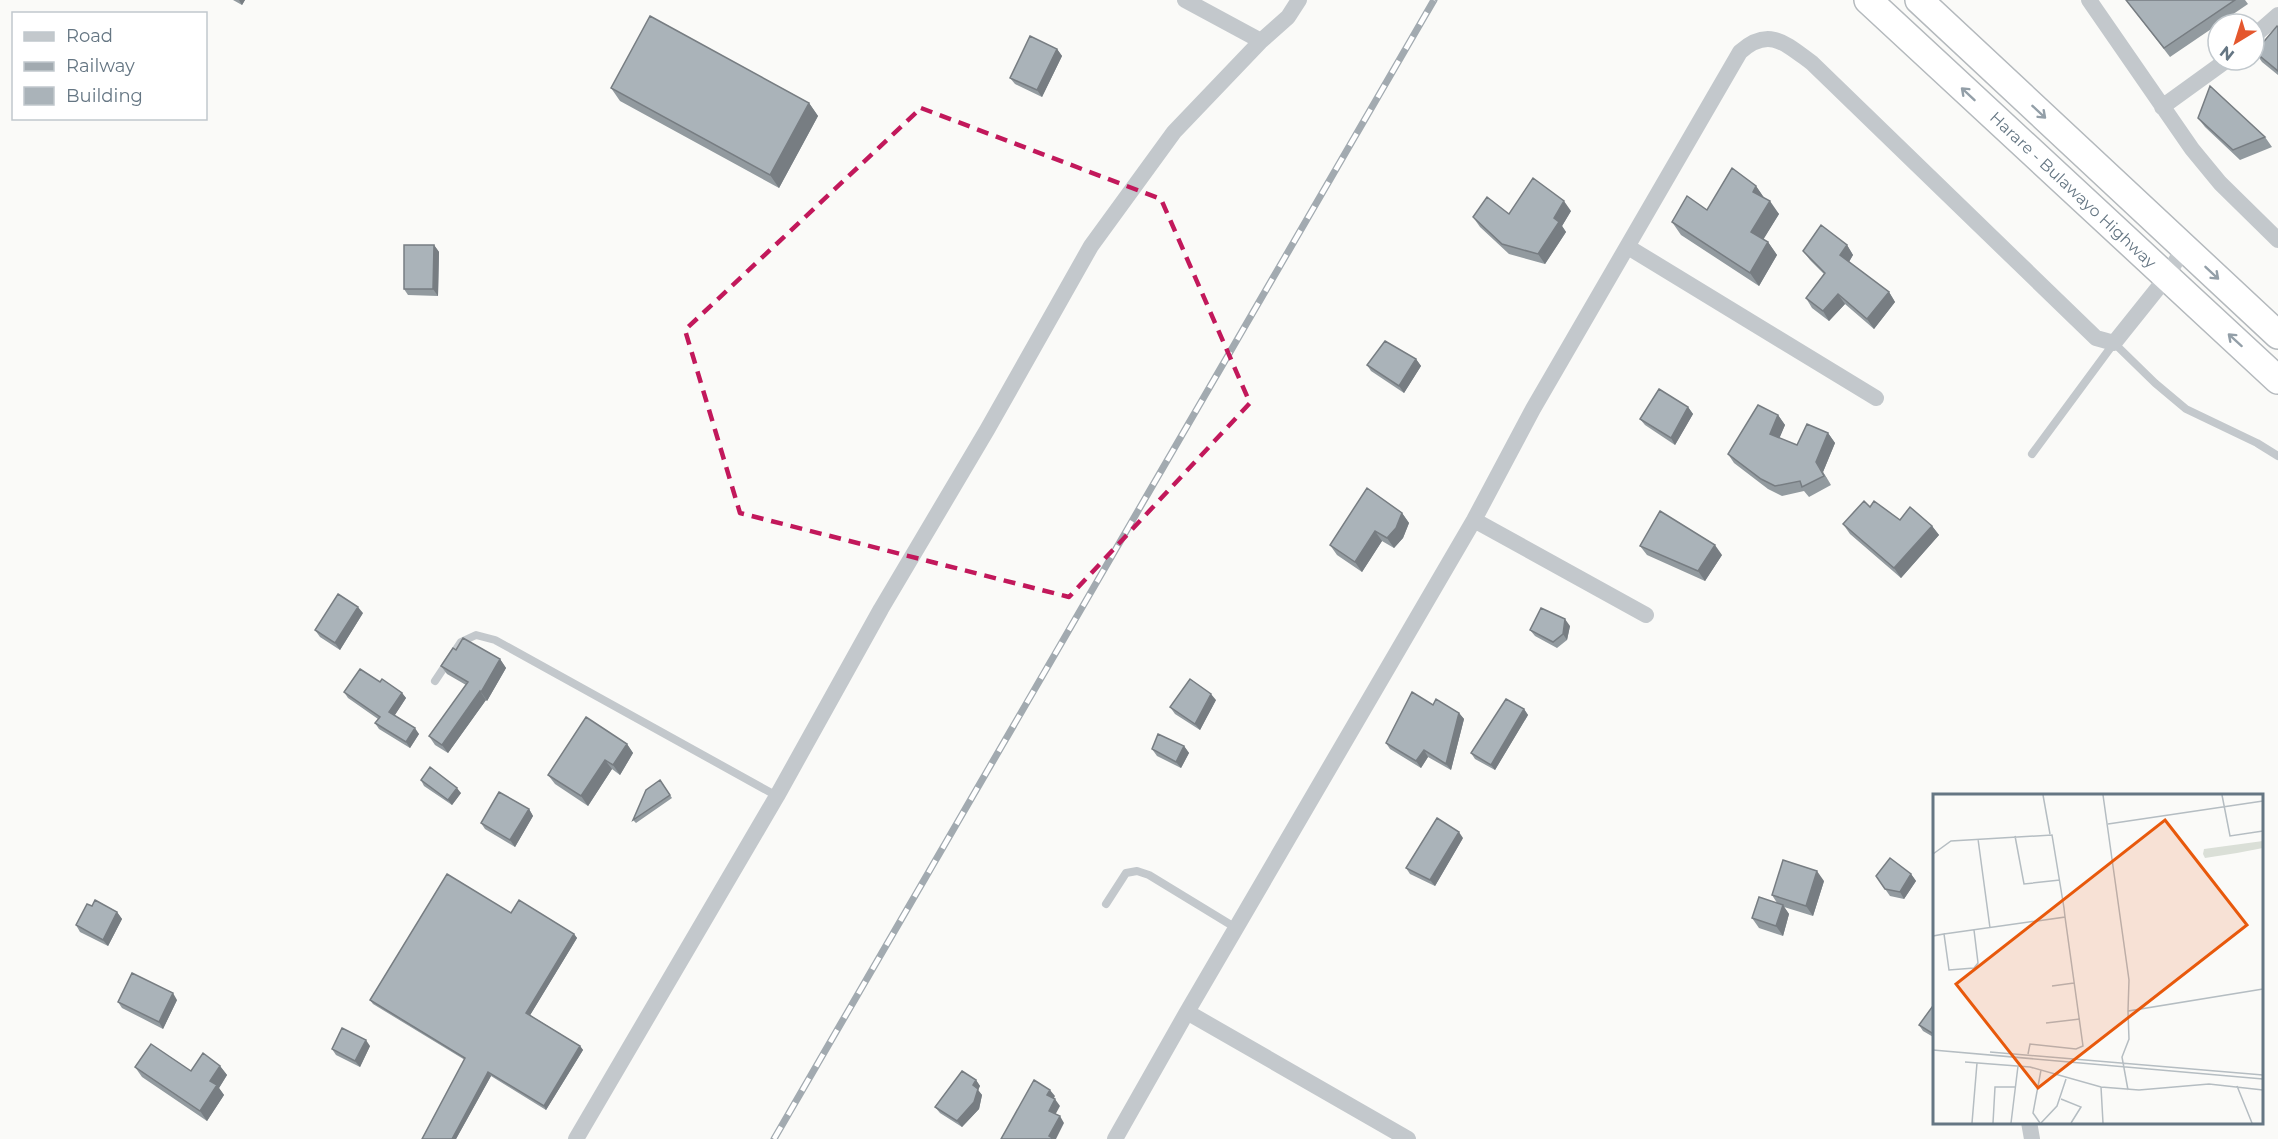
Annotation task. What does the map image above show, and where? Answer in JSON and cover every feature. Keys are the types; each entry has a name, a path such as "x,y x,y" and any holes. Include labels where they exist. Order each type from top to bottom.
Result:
{"highway":[{"name":"Harare - Bulawayo Highway","path":"1868,0 2278,380"},
{"name":"Harare - Bulawayo Highway","path":"1919,0 2278,335"}],"street":[{"path":"1185,0 1262,41"},
{"path":"576,1139 777,796 880,609 987,430 1091,246 1174,132 1288,17 1299,0"},
{"path":"2089,0 2192,149 2220,183 2278,240"},
{"path":"2266,26 2278,15"},
{"path":"1115,1139 1474,520 1533,409 1740,52 1755,41 1768,37 1782,43 1812,63 2096,338 2114,343 2166,278 2184,247"},
{"path":"2162,107 2210,72"},
{"path":"1628,247 1876,398"},
{"path":"1474,520 1646,615"},
{"path":"1187,1012 1408,1139"},
{"path":"2029,1124 2032,1139"}],"lane":[{"path":"2032,454 2114,343 2186,409 2257,442 2278,456"},
{"path":"435,681 461,642 476,635 495,640 777,796"},
{"path":"1106,904 1126,873 1137,871 1149,875 1236,928"}],"highlighted area":[{"path":"921,108 1161,199 1250,403 1069,597 740,513 685,330"}],"building":[{"path":"2126,0 2235,0 2217,12 2206,12 2206,20 2164,48"},
{"path":"650,16 809,103 770,175 611,88"},
{"path":"2277,26 2278,71 2266,61 2266,39"},
{"path":"1030,36 1057,49 1037,90 1010,78"},
{"path":"2210,86 2265,137 2233,150 2198,118"},
{"path":"1732,168 1756,186 1753,192 1770,201 1751,232 1768,242 1750,273 1672,222 1687,196 1707,210"},
{"path":"1533,178 1564,201 1554,218 1559,222 1538,254 1502,244 1473,217 1487,197 1509,214"},
{"path":"1821,225 1847,245 1840,255 1889,292 1867,319 1838,294 1823,311 1806,298 1825,273 1803,251"},
{"path":"404,245 434,245 433,289 404,289"},
{"path":"1385,341 1416,359 1399,386 1367,365"},
{"path":"1659,389 1688,407 1671,438 1640,419"},
{"path":"1758,405 1778,415 1770,434 1797,445 1807,424 1828,433 1816,462 1824,476 1802,487 1800,481 1775,486 1761,479 1728,454"},
{"path":"1367,488 1402,513 1396,528 1387,538 1375,531 1355,562 1330,545"},
{"path":"1864,501 1870,507 1874,501 1900,520 1910,507 1932,526 1894,568 1843,524"},
{"path":"1660,511 1715,545 1698,571 1640,546"},
{"path":"338,594 358,607 335,643 315,630"},
{"path":"1541,608 1565,619 1563,634 1553,642 1530,630"},
{"path":"463,638 500,659 481,692 442,745 429,736 468,682 441,666 453,648 456,650"},
{"path":"360,669 380,682 382,679 402,693 389,712 415,728 406,742 375,723 380,717 344,692"},
{"path":"1190,679 1211,694 1195,724 1170,707"},
{"path":"1412,692 1433,705 1436,699 1459,713 1446,764 1424,750 1416,761 1386,743"},
{"path":"1506,699 1524,709 1491,765 1471,753"},
{"path":"586,717 627,744 613,765 605,760 581,796 548,775"},
{"path":"1158,734 1184,746 1176,762 1152,749"},
{"path":"430,767 457,788 448,800 421,780"},
{"path":"660,780 670,795 633,820 646,790"},
{"path":"499,792 529,809 510,840 481,823"},
{"path":"1437,818 1459,832 1430,880 1406,868"},
{"path":"1890,858 1911,874 1900,892 1885,889 1876,876"},
{"path":"1783,860 1817,871 1806,906 1772,895"},
{"path":"447,874 511,913 519,900 574,934 526,1013 580,1046 544,1106 488,1072 452,1139 422,1139 465,1058 370,1000"},
{"path":"1759,897 1783,905 1776,926 1752,918"},
{"path":"95,900 117,912 103,940 76,925 87,904 92,906"},
{"path":"132,973 173,993 159,1022 118,1002"},
{"path":"1933,1006 1933,1034 1919,1025"},
{"path":"342,1028 366,1040 355,1061 332,1049"},
{"path":"151,1044 191,1071 203,1053 220,1066 210,1081 217,1085 200,1111 135,1067"},
{"path":"962,1071 976,1080 973,1085 978,1089 974,1102 957,1121 935,1107"},
{"path":"1034,1080 1050,1090 1047,1095 1055,1099 1049,1111 1060,1116 1049,1136 1054,1139 1001,1139"}],"railway":[{"path":"774,1139 1434,0"}]}
